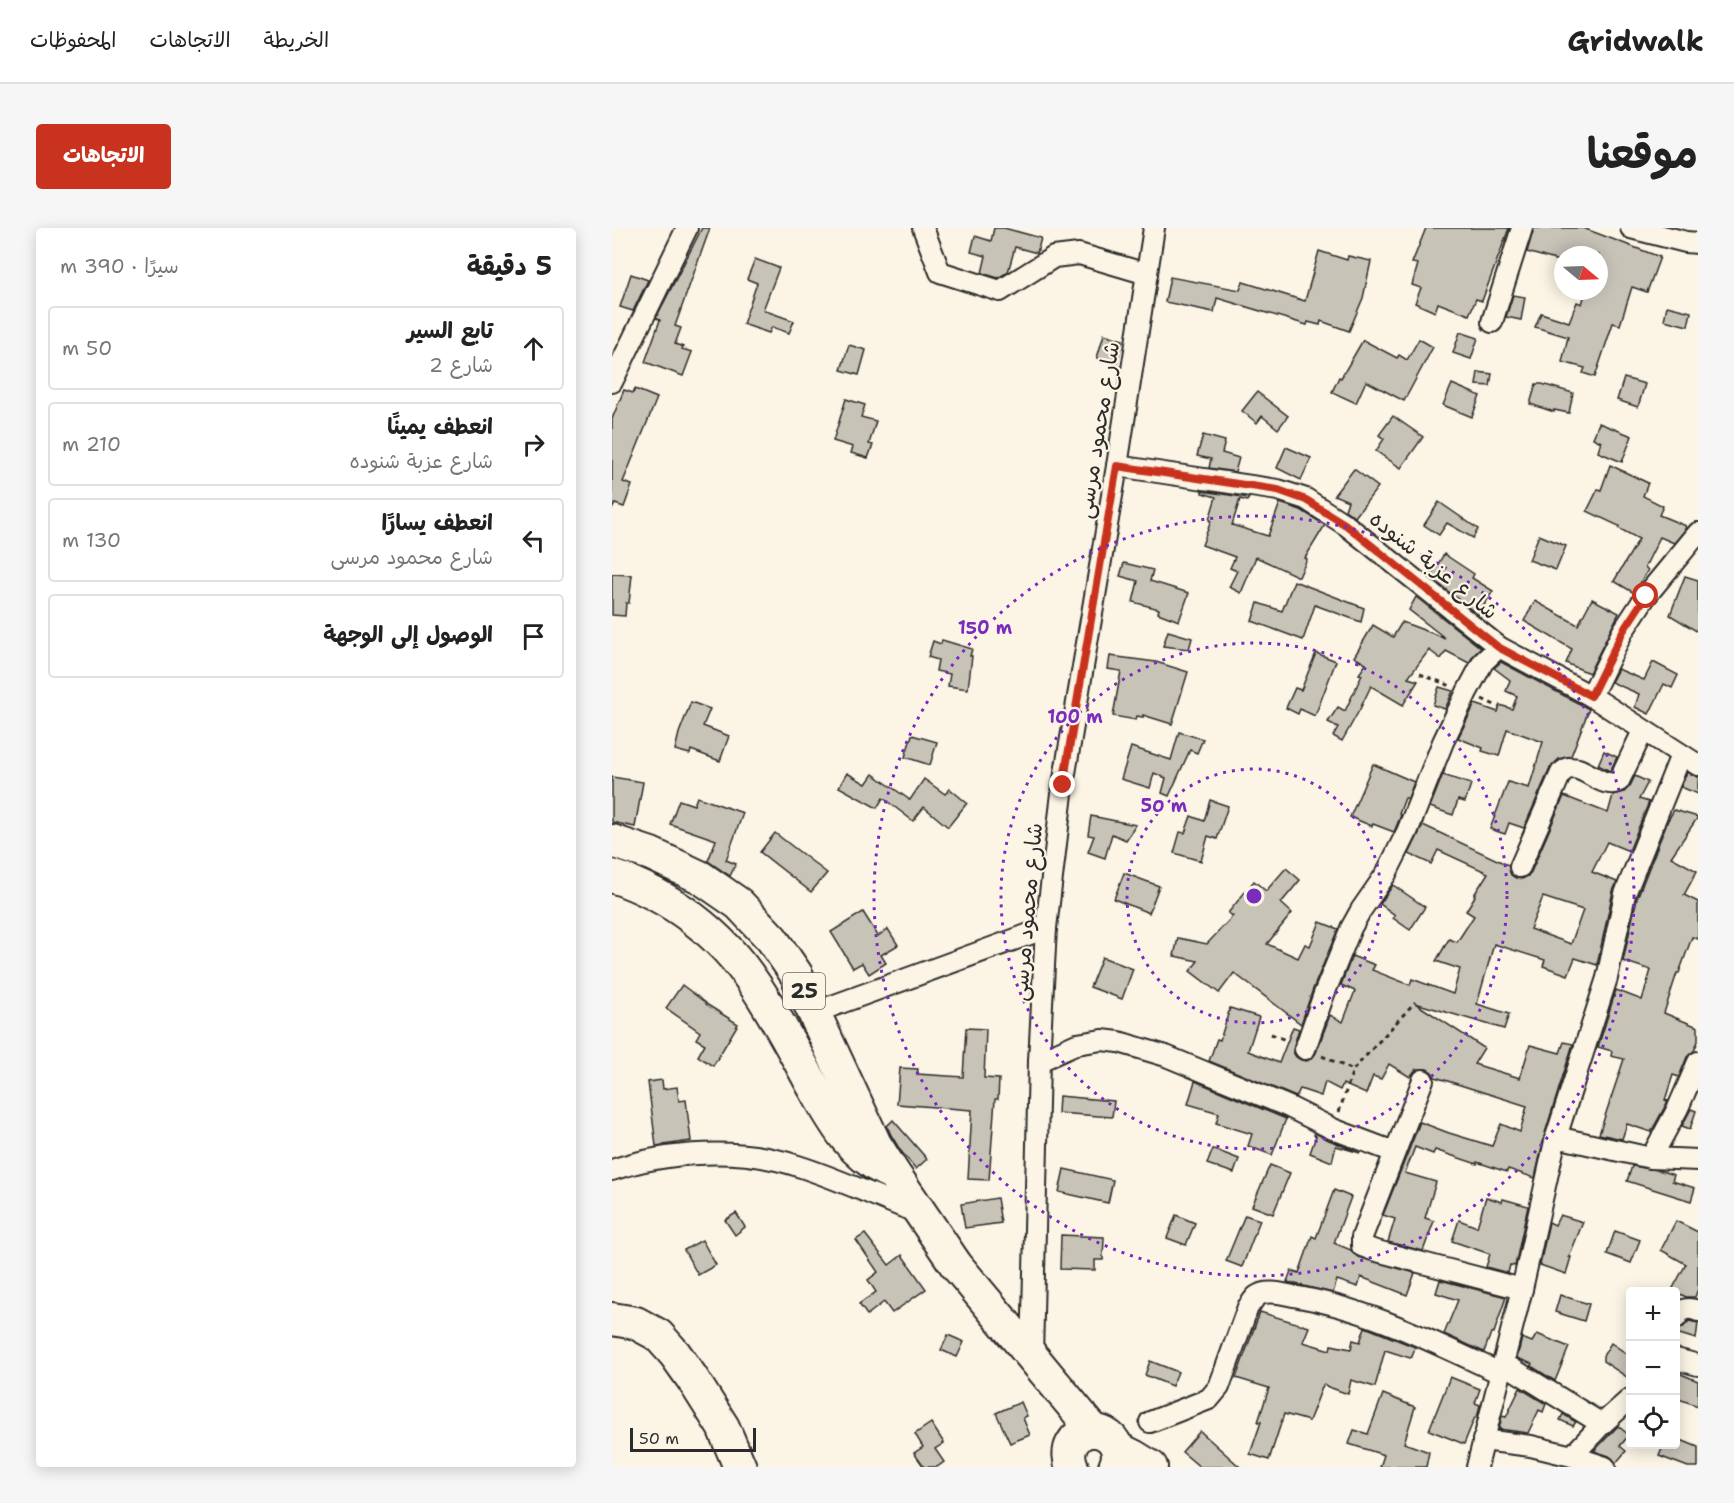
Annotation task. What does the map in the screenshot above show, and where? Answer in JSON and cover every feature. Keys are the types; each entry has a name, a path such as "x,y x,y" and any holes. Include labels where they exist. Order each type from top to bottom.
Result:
{"main road":[{"name":"25","path":"612,841 651,854 700,877 739,904 772,939 785,956 800,983 874,1144 956,1265 1109,1449 1133,1456 1151,1467"},
{"path":"612,876 667,901 700,925 724,947 756,985 843,1136 866,1158 894,1174"},
{"path":"612,1319 636,1323 658,1335 664,1341 692,1378 723,1427 740,1467"},
{"path":"1070,1466 1070,1447 1074,1440 1086,1432 1109,1449"}],"street":[{"path":"612,382 687,228"},
{"path":"923,228 940,272 1000,291 1054,256 1079,254 1147,274"},
{"name":"شارع محمود مرسى","path":"1032,1357 1046,928 1063,785 1117,466 1154,228"},
{"path":"1492,322 1522,228"},
{"path":"1631,228 1692,242"},
{"name":"شارع عزبة شنوده","path":"1117,466 1278,490 1306,500 1346,525 1498,647 1591,696 1698,765"},
{"path":"1591,696 1623,631 1646,596 1698,533"},
{"path":"1305,1049 1324,994 1352,928 1361,910 1386,874 1407,832 1443,742 1467,692 1483,662 1498,647"},
{"path":"1520,867 1561,773 1568,768 1579,769 1614,784 1619,781 1643,731"},
{"path":"1477,1467 1522,1289 1556,1137 1607,978 1625,894 1680,755"},
{"path":"813,1012 1046,928"},
{"path":"1040,1061 1077,1044 1102,1040 1119,1042 1166,1056 1287,1106 1334,1129 1394,1152"},
{"path":"1651,1158 1678,1108 1698,1062"},
{"path":"1423,1080 1362,1237 1362,1246 1522,1289"},
{"path":"1556,1137 1651,1158 1698,1160"},
{"path":"612,1170 649,1160 693,1155 719,1154 772,1159 798,1165 920,1214"},
{"path":"1150,1422 1209,1398 1219,1387 1248,1306 1257,1295 1271,1292 1307,1298 1349,1309 1407,1330 1501,1368 1602,1424"},
{"path":"1680,1313 1690,1308 1698,1311"},
{"path":"1680,1360 1698,1365"},
{"path":"1572,1456 1626,1403"},
{"path":"1483,1440 1531,1446 1605,1467"}],"path":[{"path":"1334,1129 1353,1070 1415,1002"}],"building":[{"path":"702,228 710,228 675,326 681,328 675,344 692,352 683,376 645,362 660,320 656,318"},
{"path":"994,228 1004,228 1041,238 1037,253 1015,247 1008,272 998,278 982,273 986,256 971,252 975,236 991,241"},
{"path":"1426,228 1509,228 1482,301 1476,299 1469,315 1438,303 1435,312 1415,303 1421,288 1412,285 1418,264 1412,263"},
{"path":"1534,228 1583,228 1660,257 1647,292 1632,287 1620,325 1613,323 1595,377 1583,373 1585,368 1562,362 1568,337 1535,327 1541,313 1569,322 1577,302 1582,304 1583,300 1608,300 1608,246 1554,246 1554,260 1527,252"},
{"path":"1319,251 1347,260 1348,256 1371,261 1363,298 1349,331 1321,321 1320,325 1308,322 1307,325 1217,298 1214,312 1165,302 1170,277 1240,290 1243,282 1305,301"},
{"path":"755,259 779,268 763,310 794,321 789,333 772,327 769,333 743,324 757,283 747,279"},
{"path":"631,274 648,280 633,311 620,307"},
{"path":"1513,295 1525,297 1521,320 1506,317"},
{"path":"1667,306 1691,312 1688,326 1664,320"},
{"path":"1460,332 1478,338 1471,359 1453,353"},
{"path":"1104,334 1123,340 1117,363 1097,358"},
{"path":"1419,339 1433,347 1404,401 1366,381 1356,403 1332,392 1363,340 1397,358 1399,355 1407,360"},
{"path":"849,345 866,350 859,375 841,370"},
{"path":"1478,372 1492,374 1490,386 1476,385"},
{"path":"1624,378 1645,384 1638,407 1617,400"},
{"path":"1452,384 1480,396 1472,417 1443,405"},
{"path":"1536,384 1573,393 1569,413 1554,410 1554,412 1530,404"},
{"path":"635,389 657,398 623,482 632,485 624,507 615,504 612,509 612,419 624,390 633,393"},
{"path":"1257,392 1288,416 1278,429 1262,416 1257,423 1242,411"},
{"path":"846,399 865,405 861,417 876,421 869,444 873,445 868,458 851,453 853,447 833,441"},
{"path":"1393,416 1423,437 1401,468 1376,451 1384,439 1379,435"},
{"path":"1599,423 1632,436 1622,462 1598,452 1601,442 1593,438"},
{"path":"1203,435 1225,441 1222,453 1239,458 1235,472 1209,468 1211,459 1197,456"},
{"path":"1286,447 1311,458 1301,480 1277,468"},
{"path":"1610,465 1648,483 1643,496 1663,506 1659,515 1686,526 1674,543 1660,537 1645,567 1648,570 1634,593 1614,581 1639,539 1618,528 1619,526 1587,511 1598,489 1601,490"},
{"path":"1354,469 1378,487 1355,517 1345,510 1348,501 1334,495"},
{"path":"1202,491 1249,498 1247,501 1240,499 1232,525 1268,536 1280,503 1301,510 1325,525 1305,558 1307,559 1299,577 1256,557 1241,593 1229,587 1237,571 1230,568 1235,557 1202,545 1211,521 1209,520 1216,497 1202,493"},
{"path":"1439,502 1478,529 1473,538 1447,523 1439,535 1424,525"},
{"path":"1539,535 1566,546 1556,570 1529,560"},
{"path":"1444,554 1474,574 1472,578 1493,591 1478,615 1430,577"},
{"path":"1124,563 1153,570 1150,581 1189,593 1179,621 1158,613 1159,609 1133,602 1138,581 1120,576"},
{"path":"612,574 632,575 625,616 612,615"},
{"path":"1685,576 1698,580 1698,632 1670,615"},
{"path":"1294,581 1364,608 1361,622 1315,605 1303,640 1252,621 1258,603 1282,611"},
{"path":"1416,597 1481,648 1469,663 1446,651 1441,659 1429,650 1408,678 1418,681 1403,705 1371,686 1342,741 1333,736 1338,727 1328,722 1338,707 1345,711 1362,675 1359,674 1366,664 1354,657 1373,625 1393,637 1402,622 1445,638 1409,610"},
{"path":"1592,599 1619,613 1589,673 1566,663 1572,649 1524,621 1535,601 1578,625"},
{"path":"1168,631 1192,638 1189,649 1163,646"},
{"path":"942,640 972,649 968,689 948,686 950,674 936,671 938,660 928,657 933,641 941,644"},
{"path":"1316,653 1336,661 1315,716 1300,709 1298,714 1286,708 1295,688 1301,690"},
{"path":"1110,656 1156,662 1188,672 1172,724 1143,715 1143,717 1137,716 1136,720 1113,716 1121,671 1108,669"},
{"path":"1501,662 1589,709 1571,756 1559,759 1550,768 1524,828 1509,823 1505,834 1490,829 1508,782 1529,788 1543,742 1507,729 1499,756 1482,751 1483,748 1458,738 1475,704 1498,712 1500,705 1512,709 1517,696 1506,691 1510,680 1494,668"},
{"path":"1653,662 1678,675 1672,688 1664,684 1649,714 1635,707 1639,694 1611,682 1618,669 1644,680"},
{"path":"1439,687 1453,691 1445,709 1433,705"},
{"path":"691,702 710,709 703,726 729,736 720,761 691,750 690,754 675,750"},
{"path":"1179,732 1203,739 1197,753 1190,750 1169,796 1162,793 1166,778 1154,773 1150,788 1121,779 1131,747 1171,760"},
{"path":"912,735 937,742 930,765 905,757"},
{"path":"1604,751 1617,757 1610,771 1598,765"},
{"path":"1373,764 1414,782 1408,798 1405,798 1394,832 1350,817"},
{"path":"1445,769 1443,775 1471,784 1465,802 1458,800 1453,815 1430,807"},
{"path":"1687,772 1698,777 1698,794 1681,787"},
{"path":"847,773 866,784 873,774 910,800 924,779 945,794 950,789 967,803 948,827 924,807 913,821 883,798 877,808 839,787"},
{"path":"1635,776 1648,782 1639,799 1649,802 1629,851 1607,842 1592,872 1617,882 1597,965 1575,958 1568,975 1543,966 1545,960 1494,944 1477,1004 1509,1014 1504,1029 1415,1003 1484,1048 1474,1064 1520,1078 1530,1045 1560,1053 1564,1042 1573,1044 1545,1133 1535,1178 1508,1169 1507,1172 1477,1162 1477,1164 1435,1150 1433,1154 1415,1147 1405,1173 1436,1182 1425,1218 1434,1221 1423,1251 1388,1242 1395,1219 1383,1215 1420,1122 1492,1146 1501,1124 1520,1132 1527,1106 1435,1077 1427,1069 1416,1069 1410,1077 1389,1064 1381,1079 1373,1076 1366,1094 1343,1084 1340,1090 1325,1082 1321,1096 1300,1089 1296,1097 1209,1061 1217,1039 1220,1040 1230,1008 1259,1017 1248,1051 1279,1063 1293,1027 1299,1029 1293,1052 1296,1057 1307,1061 1316,1053 1330,1015 1343,1022 1355,991 1341,985 1352,956 1375,965 1372,970 1410,985 1412,979 1453,994 1460,969 1436,961 1449,939 1457,942 1474,916 1466,911 1488,873 1438,850 1431,864 1409,854 1423,825 1508,865 1511,875 1522,879 1531,872 1564,796 1608,813 1613,795 1624,792","holes":["1543,897 1583,910 1571,944 1530,929"]},
{"path":"612,777 643,782 635,827 612,822"},
{"path":"697,797 743,813 726,860 736,864 730,876 708,861 716,840 670,824 679,800 694,805"},
{"path":"1210,800 1228,806 1217,839 1208,836 1201,861 1174,853 1180,832 1185,833 1191,816 1204,821"},
{"path":"1674,810 1698,817 1671,857 1697,871 1684,895 1698,902 1698,939 1692,937 1664,1013 1698,1027 1698,1041 1694,1051 1687,1057 1679,1077 1673,1075 1665,1100 1668,1101 1651,1132 1627,1124 1622,1139 1599,1134 1624,1059 1611,1056 1612,1051 1598,1047 1616,990 1642,1000 1651,970 1623,961 1637,898"},
{"path":"1091,816 1136,825 1126,840 1112,834 1105,858 1088,852 1094,836 1088,835"},
{"path":"775,833 827,873 811,892 760,852"},
{"path":"1286,868 1300,880 1281,903 1292,913 1267,944 1298,958 1305,944 1310,946 1320,922 1338,929 1301,1024 1234,973 1219,993 1190,971 1198,961 1174,956 1178,938 1207,944 1233,916 1228,913 1254,881 1266,891"},
{"path":"1124,873 1159,886 1149,913 1114,899"},
{"path":"1393,885 1425,907 1410,930 1393,918 1395,915 1380,904"},
{"path":"863,912 878,936 888,929 898,945 881,955 886,963 869,974 862,963 853,968 831,932"},
{"path":"1102,957 1133,969 1122,999 1090,987"},
{"path":"682,985 706,1004 738,1024 713,1066 698,1056 705,1044 696,1039 700,1032 666,1008"},
{"path":"966,1028 986,1029 984,1078 999,1079 998,1099 995,1099 989,1180 968,1179 972,1110 897,1104 900,1068 918,1069 917,1074 963,1077"},
{"path":"662,1080 663,1089 677,1087 679,1101 686,1100 691,1141 656,1146 648,1082"},
{"path":"1195,1081 1286,1119 1272,1155 1248,1146 1252,1134 1216,1123 1219,1113 1188,1104"},
{"path":"1059,1096 1114,1101 1112,1117 1058,1113"},
{"path":"1691,1109 1696,1111 1690,1129 1682,1126"},
{"path":"893,1120 927,1159 916,1169 891,1135 887,1126"},
{"path":"1315,1133 1360,1153 1336,1146 1332,1162 1310,1153"},
{"path":"1213,1149 1239,1159 1234,1173 1207,1164"},
{"path":"1270,1165 1290,1173 1273,1214 1252,1206"},
{"path":"1632,1166 1674,1175 1672,1181 1695,1188 1691,1201 1627,1181"},
{"path":"1064,1169 1113,1180 1108,1203 1059,1192"},
{"path":"1334,1190 1351,1197 1334,1243 1351,1250 1358,1257 1415,1273 1407,1295 1361,1277 1358,1287 1337,1280 1333,1293 1287,1282 1291,1271 1299,1273 1312,1236 1316,1238"},
{"path":"1486,1197 1528,1206 1515,1266 1510,1265 1508,1273 1486,1267 1490,1254 1452,1241 1459,1220 1477,1227"},
{"path":"997,1198 1001,1223 965,1228 961,1204"},
{"path":"736,1213 745,1227 735,1235 725,1220"},
{"path":"1176,1215 1195,1223 1186,1245 1167,1238"},
{"path":"1245,1215 1260,1220 1242,1267 1226,1261"},
{"path":"1560,1215 1583,1222 1569,1257 1571,1257 1566,1274 1540,1265 1549,1222 1555,1225"},
{"path":"1676,1221 1698,1232 1698,1289 1695,1297 1686,1297 1680,1294 1680,1287 1674,1287 1686,1264 1661,1250"},
{"path":"1615,1231 1640,1240 1631,1263 1607,1254"},
{"path":"865,1234 889,1265 902,1255 926,1289 892,1313 884,1302 867,1315 859,1304 876,1292 868,1280 878,1272 856,1240"},
{"path":"1061,1235 1104,1237 1103,1260 1095,1260 1095,1270 1060,1269"},
{"path":"702,1240 716,1265 698,1275 684,1250"},
{"path":"1440,1280 1506,1297 1494,1333 1491,1333 1484,1352 1444,1334 1458,1300 1436,1293"},
{"path":"1560,1295 1589,1304 1584,1321 1555,1312"},
{"path":"1260,1312 1309,1327 1303,1342 1330,1350 1331,1345 1351,1349 1353,1340 1360,1342 1365,1327 1415,1347 1410,1358 1385,1350 1375,1387 1351,1380 1348,1394 1323,1385 1309,1421 1284,1414 1269,1460 1250,1454 1269,1388 1236,1378"},
{"path":"1689,1321 1698,1323 1696,1339 1680,1334 1682,1328"},
{"path":"1537,1334 1569,1347 1555,1381 1531,1366 1532,1364 1517,1358 1522,1338 1532,1342"},
{"path":"948,1335 964,1342 957,1357 941,1350"},
{"path":"1611,1343 1626,1353 1626,1376 1603,1361 1603,1356"},
{"path":"1150,1361 1178,1372 1172,1386 1145,1375"},
{"path":"1680,1374 1698,1381 1698,1406 1680,1399"},
{"path":"1450,1377 1480,1389 1475,1403 1480,1405 1477,1418 1475,1417 1464,1444 1429,1430"},
{"path":"1520,1388 1546,1404 1543,1412 1539,1410 1528,1433 1499,1429 1502,1416 1506,1417"},
{"path":"1383,1394 1415,1407 1404,1443 1429,1452 1426,1467 1380,1467 1384,1455 1349,1444 1354,1430 1368,1434"},
{"path":"1021,1402 1027,1416 1023,1418 1030,1435 1010,1443 996,1413"},
{"path":"1563,1414 1576,1422 1573,1426 1560,1420"},
{"path":"931,1423 944,1443 935,1449 944,1462 937,1467 924,1467 914,1453 923,1447 915,1434"},
{"path":"1618,1426 1626,1433 1626,1439 1620,1446 1626,1451 1616,1463 1609,1456 1594,1451"},
{"path":"1200,1431 1240,1467 1200,1467 1182,1452"},
{"path":"1680,1440 1698,1447 1698,1467 1688,1467 1659,1456 1662,1449 1680,1449"}],"route":[{"path":"1063,785 1117,466 1278,490 1306,500 1346,525 1498,647 1591,696 1623,631 1646,596"}]}
